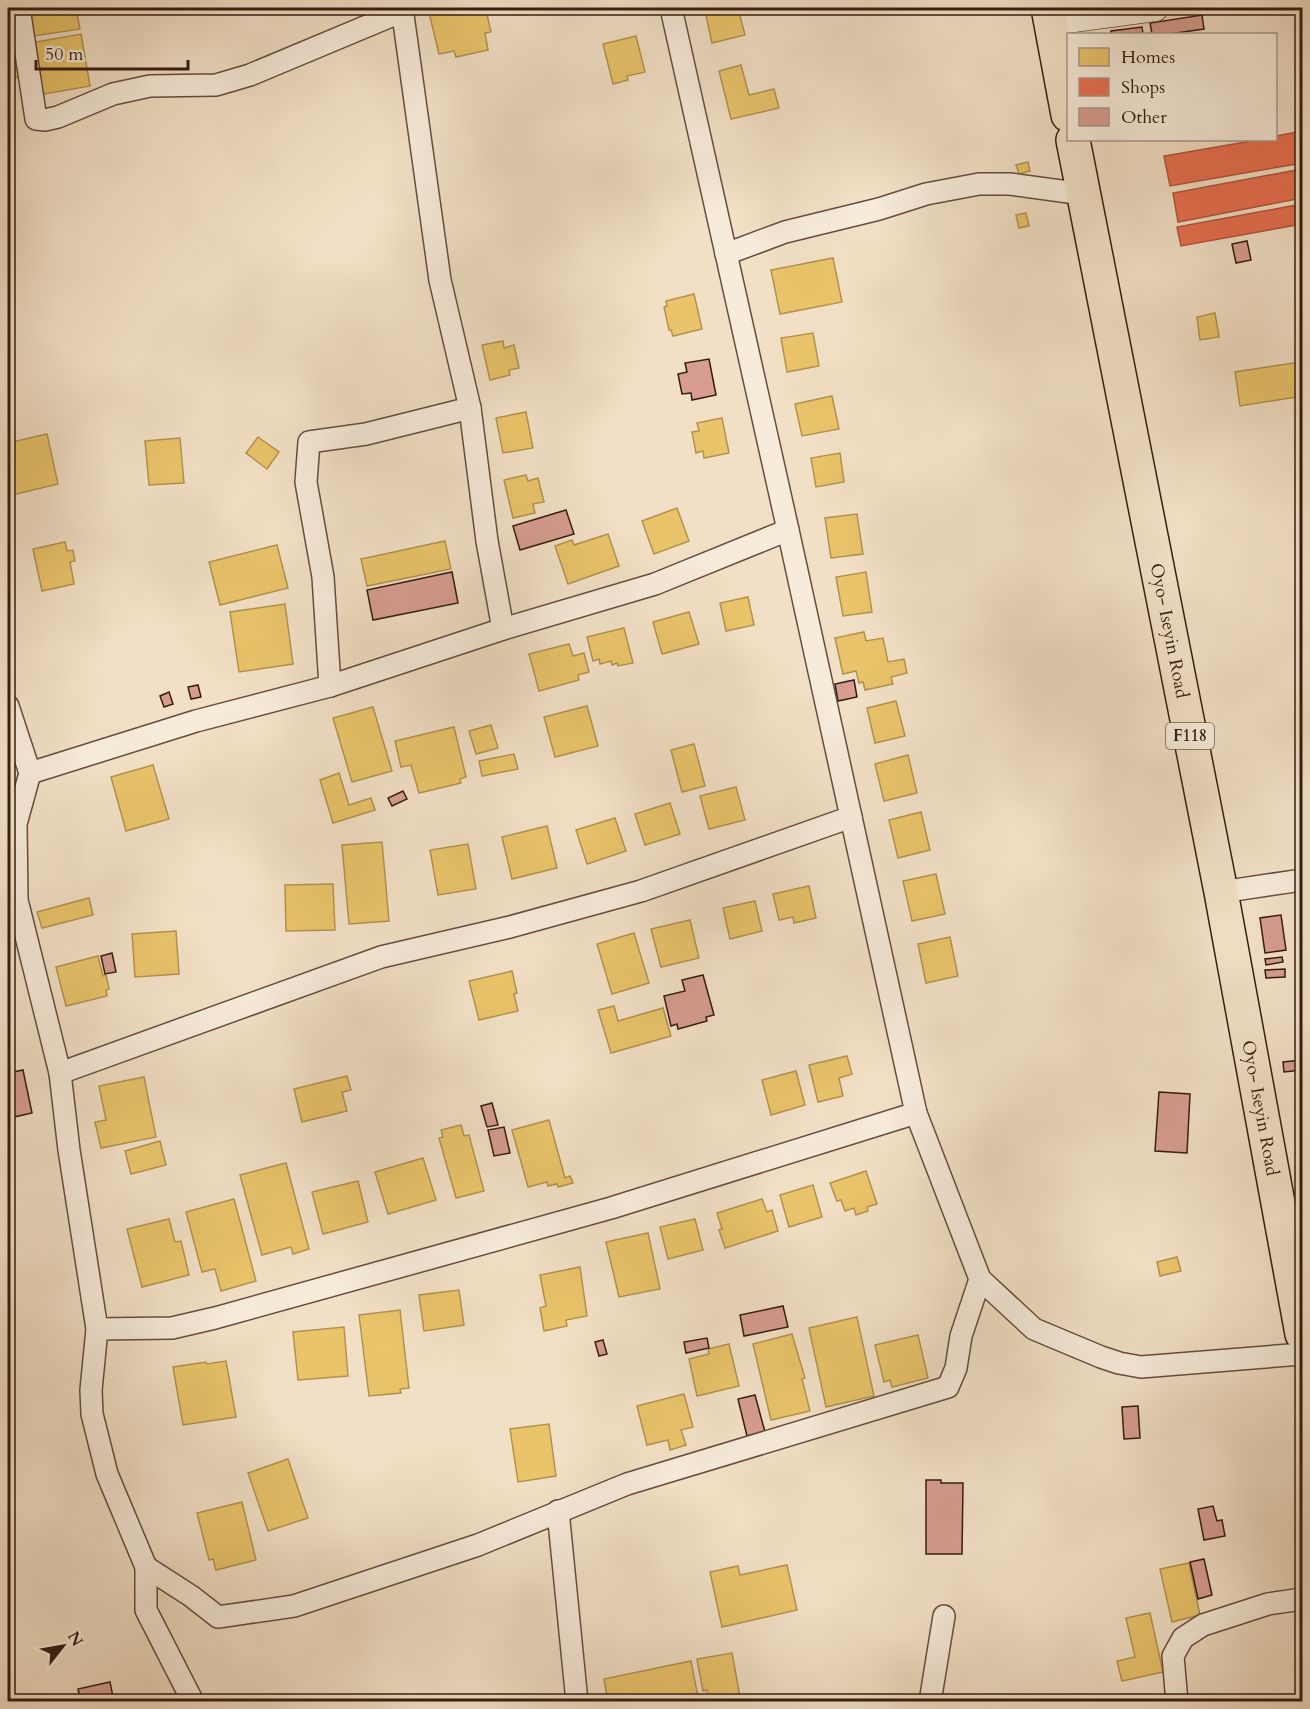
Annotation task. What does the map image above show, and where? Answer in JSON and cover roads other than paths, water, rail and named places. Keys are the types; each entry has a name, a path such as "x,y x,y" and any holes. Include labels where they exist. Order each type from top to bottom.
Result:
{"main road":[{"path":"1050,15 1067,109"},
{"name":"Oyo- Iseyin Road","path":"1073,141 1221,892 1302,1334"}],"street":[{"path":"19,8 36,119 45,120 58,117 113,94 150,86 216,85 250,75 402,9 440,280 470,408 487,541 503,629"},
{"path":"671,8 916,1113 980,1279 1034,1329 1119,1363 1140,1367 1302,1354"},
{"path":"1050,15 1155,8"},
{"path":"726,254 785,232 927,194 979,184 1010,184 1083,194"},
{"path":"330,686 323,577 306,482 309,442 366,435 470,408"},
{"path":"30,773 196,721 330,686 503,629 655,584 788,530"},
{"path":"8,706 30,773 16,824 17,900 60,1073 69,1150 97,1329 91,1390 92,1414 107,1474 146,1567 146,1610 193,1701"},
{"path":"60,1073 381,957 510,927 641,891 851,817"},
{"path":"1221,892 1302,880"},
{"path":"97,1329 172,1328 215,1318 610,1208 916,1113"},
{"path":"146,1567 191,1596 218,1617 294,1606 478,1545 627,1484 948,1388 956,1368 961,1336 980,1279"},
{"path":"558,1511 577,1701"},
{"path":"1177,1701 1173,1656 1183,1638 1203,1625 1268,1604 1302,1599"},
{"path":"930,1701 944,1616"}]}
